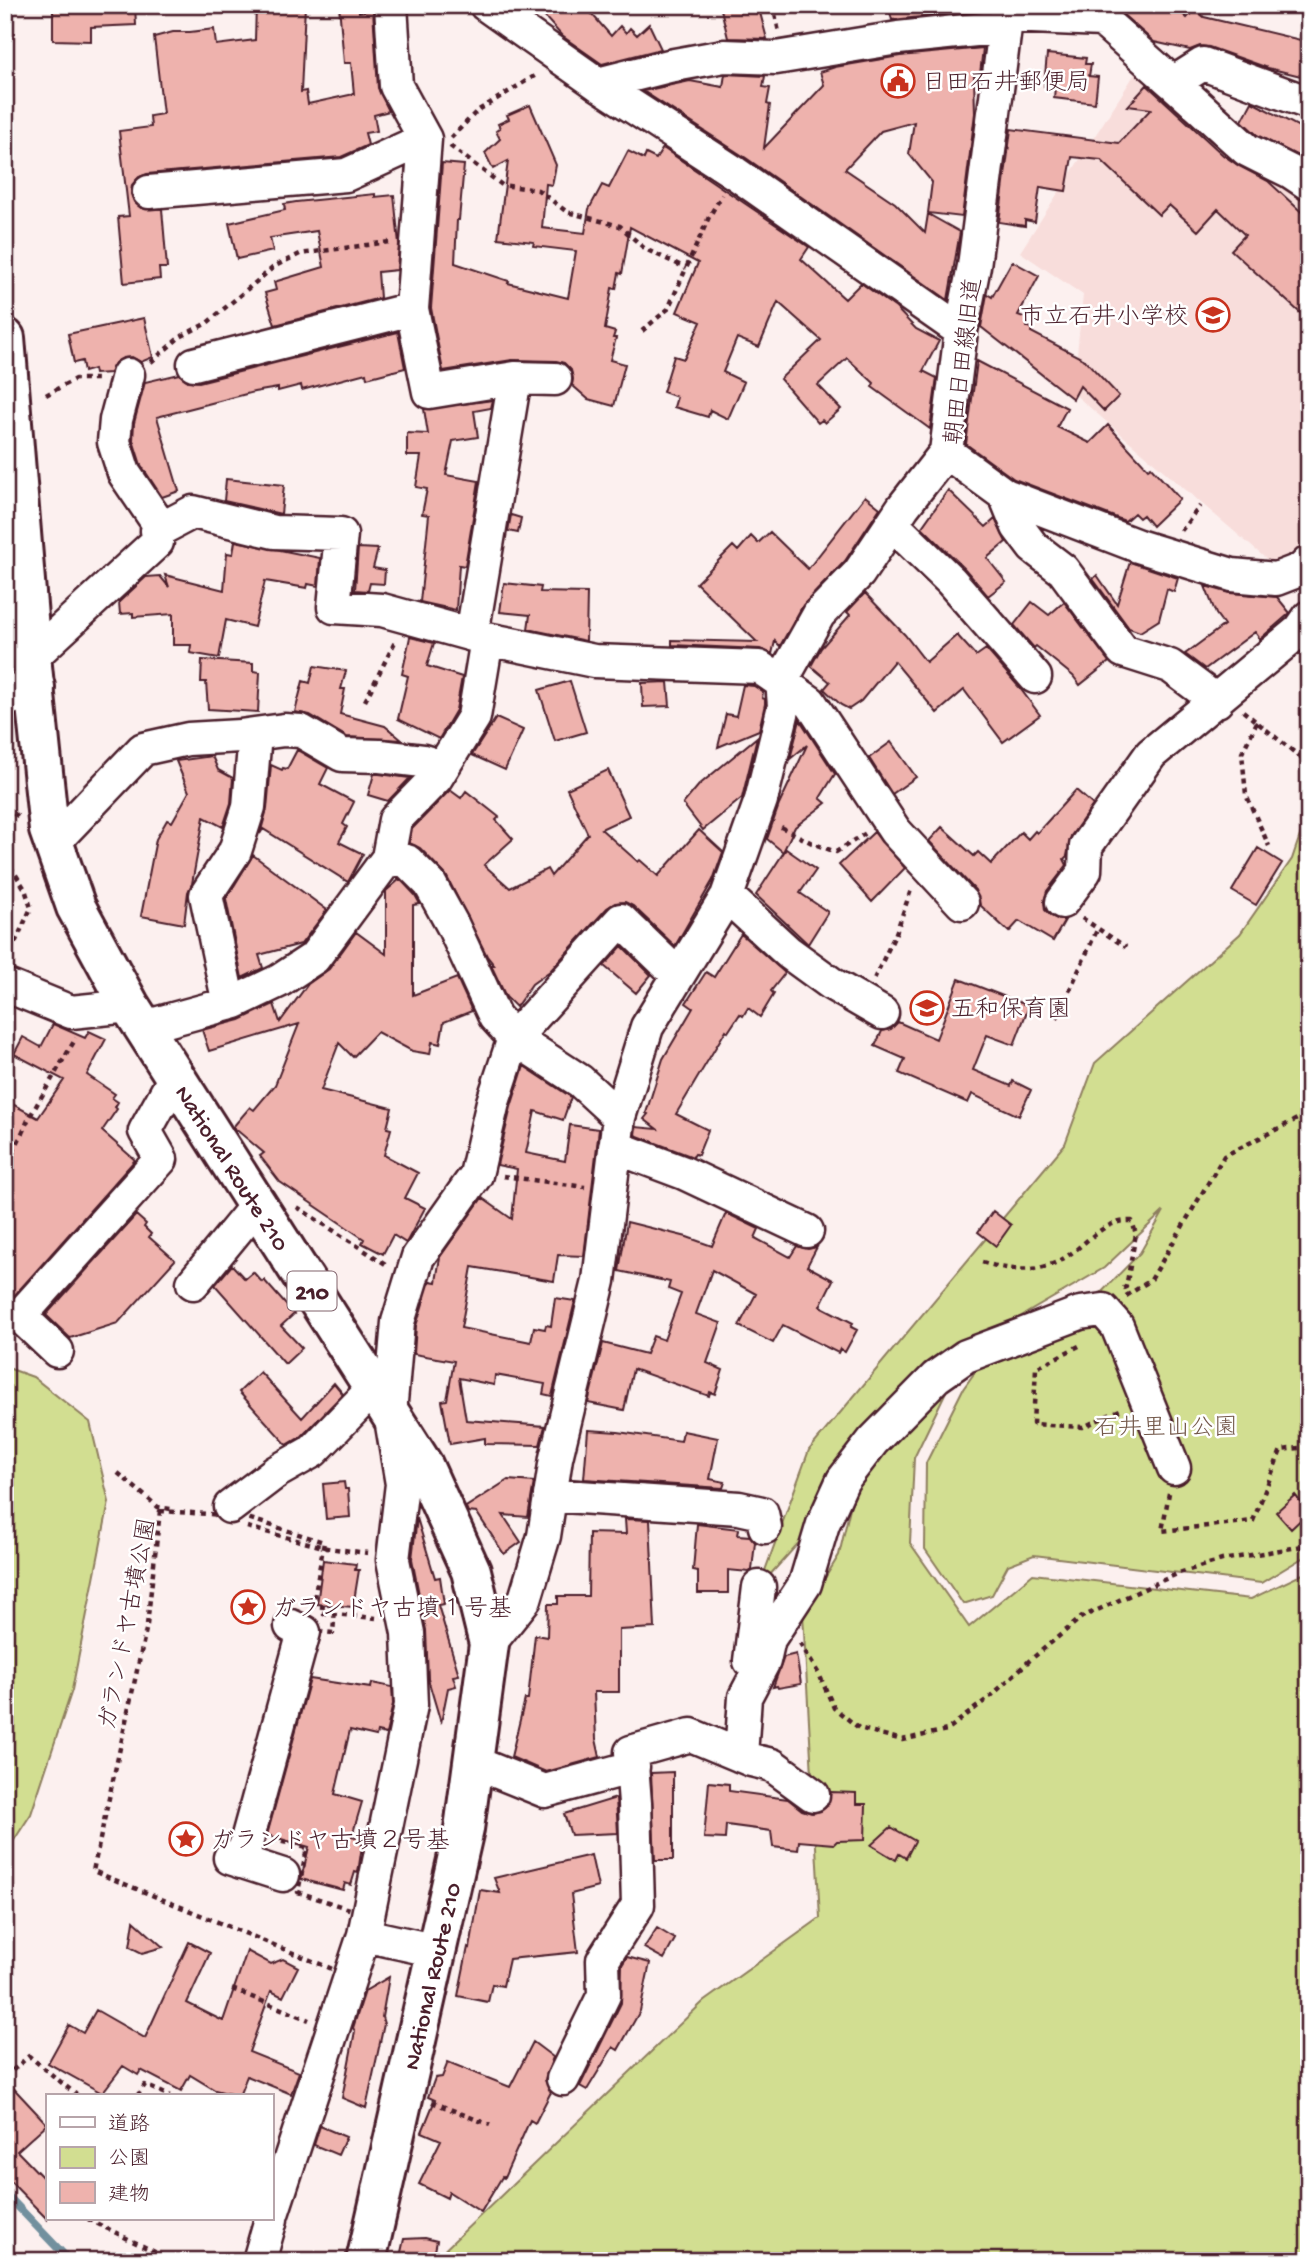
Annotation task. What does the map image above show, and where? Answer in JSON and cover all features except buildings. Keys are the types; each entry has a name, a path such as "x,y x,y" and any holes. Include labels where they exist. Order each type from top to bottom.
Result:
{"highway":[{"name":"National Route 210","path":"5,338 24,680 49,831 76,907 137,1017 423,1465 471,1571 489,1644 464,1829 366,2261"}],"street":[{"path":"391,5 396,86 425,139 412,309 429,391 515,378 555,379"},
{"path":"486,5 598,84 735,173 961,331"},
{"path":"598,84 669,66 724,56 776,58 898,38 1007,16 1102,20 1247,150 1309,184"},
{"name":"朝田日田線旧道","path":"1007,16 946,452 1005,495 1138,546 1232,575 1276,579 1302,569 1309,562"},
{"path":"1173,83 1203,64 1309,103"},
{"path":"149,191 346,174 425,139"},
{"path":"194,363 412,309"},
{"path":"24,680 157,542 158,523 124,473 114,442 116,419 128,375"},
{"path":"5,985 71,1012 92,1010 137,1017 229,1004 279,981 314,958 388,858 395,820 436,778 474,717 480,637 515,378"},
{"path":"489,1644 525,1599 544,1536 556,1458 599,1281 617,1132 647,1027 727,896 756,814 785,706 782,681 819,614 859,573 946,452"},
{"path":"1005,495 1018,527 1033,547 1063,570 1123,651 1170,666 1220,698"},
{"path":"158,531 193,512 274,533 341,534 334,607 382,610 480,637 594,661 759,667 810,702 895,831 962,903"},
{"path":"892,524 951,581 1035,677"},
{"path":"1062,902 1084,871 1086,846 1151,754 1300,630 1309,617"},
{"path":"53,843 143,749 188,739 284,730 301,731 342,755 423,761 443,767"},
{"path":"229,1004 206,895 235,851 249,807 255,734"},
{"path":"388,858 407,861 430,884 453,926 495,1017 514,1038 580,1081 617,1132 684,1173 807,1231"},
{"path":"727,896 788,952 832,984 872,1008"},
{"path":"273,2212 363,1935 411,1705 405,1620 394,1556 401,1484 382,1401 398,1322 418,1257 476,1173 493,1102 514,1038 621,920 678,975"},
{"path":"57,1352 20,1316 162,1159 145,1131 175,1077"},
{"path":"193,1283 257,1205"},
{"path":"745,1698 764,1661 769,1639 805,1584 823,1524 843,1480 873,1441 936,1377 967,1356 1100,1317 1146,1398 1174,1468"},
{"path":"230,1507 276,1472 313,1451 382,1401"},
{"path":"551,1495 739,1508 762,1513 765,1527"},
{"path":"741,1756 745,1698 759,1587"},
{"path":"282,1875 236,1860 304,1632 291,1626"},
{"path":"563,2079 604,1995 603,1960 638,1905 631,1752 691,1735 741,1756 772,1765 813,1795"},
{"path":"474,1762 545,1791 633,1767"},
{"path":"363,1935 437,1951"},
{"path":"259,2261 270,2220"}],"path":[{"path":"559,57 543,71 477,111 446,143 502,185 538,190 567,212 620,226 645,249 686,268"},
{"path":"642,331 668,309 709,217 735,173"},
{"path":"46,395 75,380 108,379 128,375 148,364 180,337 207,323 275,266 300,254 417,237"},
{"path":"365,701 408,617"},
{"path":"1220,698 1257,722 1309,764"},
{"path":"1257,722 1242,753 1247,795 1269,846"},
{"path":"756,814 812,843 836,852 887,819"},
{"path":"5,858 25,889 31,908 14,945 5,957"},
{"path":"872,1008 922,860"},
{"path":"1062,902 1126,947"},
{"path":"1057,1018 1098,928"},
{"path":"5,1170 29,1118 92,1010"},
{"path":"1146,1398 1083,1427 1033,1424 1036,1368 1151,1280 1224,1156 1309,1113"},
{"path":"476,1173 610,1190"},
{"path":"295,1206 411,1281"},
{"path":"982,1262 1009,1270 1058,1262 1108,1225 1121,1220 1132,1221 1136,1234 1126,1287 1086,1303 1100,1317"},
{"path":"1174,1468 1162,1531 1253,1521 1281,1450 1309,1447"},
{"path":"118,1473 158,1507 224,1520 327,1548 394,1556"},
{"name":"ガランドヤ古墳公園","path":"160,1511 241,1516 324,1542 313,1606 335,1608 335,1614 333,1633 309,1630 259,1836 307,1847 298,1892 364,1914 347,1975 93,1871 148,1625 160,1511"},
{"path":"781,1619 806,1651 834,1708 859,1728 902,1740 947,1730 991,1696 1082,1617 1179,1573 1222,1560 1309,1545"},
{"path":"322,1613 405,1620"},
{"path":"232,1989 332,2030"},
{"path":"5,2077 29,2056 76,2094"},
{"path":"139,2094 145,2085 165,2094"},
{"path":"430,2101 491,2124"},
{"path":"90,2220 173,2261"}],"shaded area":[{"path":"1140,66 1250,164 1309,202 1309,547 1296,560 1271,563 1073,393 1083,295 1020,252"}],"green space":[{"name":"石井里山公園","path":"1309,809 1309,1554 1261,1583 1034,1555 1008,1565 992,1595 963,1604 925,1549 926,1463 963,1389 997,1341 1088,1306 1140,1253 1164,1211 1104,1268 982,1339 952,1379 914,1458 910,1543 969,1627 1033,1574 1251,1599 1309,1571 1309,2261 433,2261 703,2002 820,1918 803,1614 839,1555 857,1478 759,1587 809,1450 1065,1144 1095,1063 1240,934 1292,859"},
{"path":"5,1367 33,1377 90,1422 109,1502 72,1690 31,1814 5,1854"}],"waterway":[{"path":"5,2193 70,2261"}],"place":[{"name":"日田石井郵便局","path":"898,81"},
{"name":"市立石井小学校","path":"1213,315"},
{"name":"五和保育園","path":"927,1008"},
{"name":"ガランドヤ古墳１号基","path":"248,1607"},
{"name":"ガランドヤ古墳２号基","path":"186,1839"}]}
